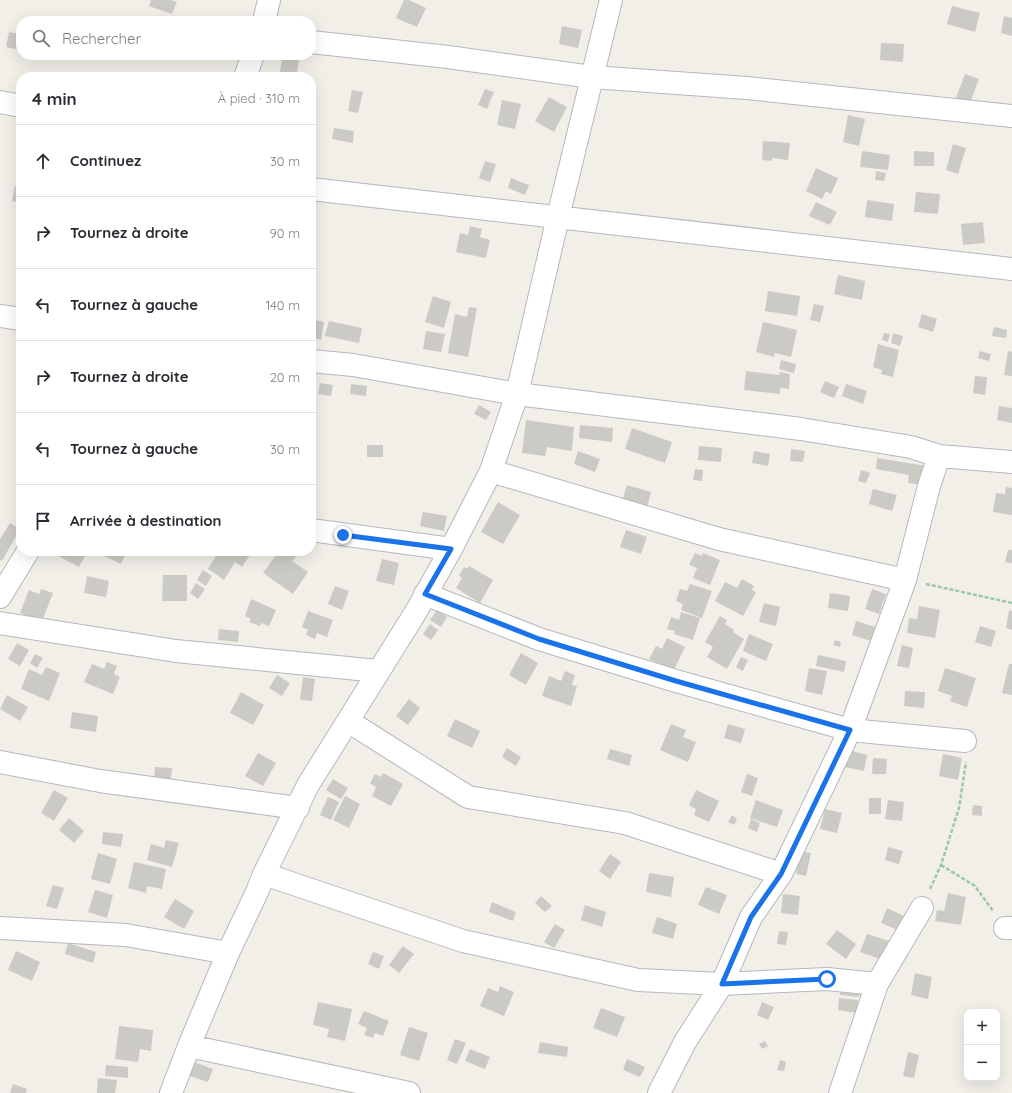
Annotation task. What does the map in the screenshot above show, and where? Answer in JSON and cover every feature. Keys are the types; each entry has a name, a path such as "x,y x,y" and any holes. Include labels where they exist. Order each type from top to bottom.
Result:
{"street":[{"path":"265,16 269,0"},
{"path":"172,1093 189,1046 228,953 264,874 308,786 417,610 451,549 491,471 517,394 611,0"},
{"path":"316,43 448,57 592,77 747,88 1012,116"},
{"path":"247,72 251,60"},
{"path":"0,102 16,105"},
{"path":"316,190 1012,269"},
{"path":"0,316 16,318"},
{"path":"316,361 353,365 517,394 801,430 912,447 939,456 1012,462"},
{"path":"659,1093 685,1042 722,984 751,917 781,874 850,730 905,580 929,486 939,456"},
{"path":"491,471 719,539 905,580"},
{"path":"316,531 451,549"},
{"path":"0,597 25,556"},
{"path":"425,594 539,639 676,681 850,730 965,741"},
{"path":"0,623 176,651 378,671"},
{"path":"348,721 468,796 625,823 781,874"},
{"path":"0,762 100,781 298,808"},
{"path":"264,874 463,941 638,980 722,984 827,979 877,984"},
{"path":"840,1093 877,984 922,908"},
{"path":"0,928 126,935 228,953"},
{"path":"189,1046 409,1093"}],"path":[{"path":"905,580 982,595 1012,603"},
{"path":"965,741 968,749 959,808 941,865 975,886 1008,928"}],"building":[{"path":"151,0 171,0 177,2 172,14 149,6"},
{"path":"404,0 409,0 426,8 417,27 396,18"},
{"path":"952,6 980,13 975,32 947,24"},
{"path":"1004,16 1012,18 1012,36 1001,33"},
{"path":"562,26 582,30 578,48 559,44"},
{"path":"9,32 16,33 16,49 6,47"},
{"path":"881,43 904,44 903,62 880,60"},
{"path":"282,60 299,60 297,72 280,72"},
{"path":"965,74 979,79 970,103 956,98"},
{"path":"485,89 494,92 487,109 478,105"},
{"path":"352,90 363,92 358,113 348,111"},
{"path":"549,97 567,107 554,132 535,121"},
{"path":"502,100 521,104 515,129 497,125"},
{"path":"848,115 865,119 859,146 843,142"},
{"path":"334,128 354,131 353,143 332,139"},
{"path":"763,141 790,143 788,160 772,158 772,161 762,160"},
{"path":"953,144 966,148 958,174 946,170"},
{"path":"862,151 890,155 888,170 860,167"},
{"path":"914,151 934,152 934,166 914,166"},
{"path":"485,161 496,164 490,182 479,178"},
{"path":"816,168 838,178 831,194 826,191 822,199 806,191"},
{"path":"876,171 886,173 884,181 875,180"},
{"path":"511,178 529,185 525,195 508,188"},
{"path":"15,186 16,202 12,201"},
{"path":"916,192 940,194 938,214 914,212"},
{"path":"867,200 894,204 892,221 865,217"},
{"path":"816,202 837,212 830,225 809,216"},
{"path":"983,222 985,243 963,245 961,224"},
{"path":"470,226 482,229 480,237 490,240 486,258 456,252 460,233 468,235"},
{"path":"838,275 865,281 862,300 834,294"},
{"path":"768,291 800,296 797,316 765,311"},
{"path":"433,296 451,302 444,328 425,322"},
{"path":"814,304 824,306 820,322 810,320"},
{"path":"469,307 477,308 468,357 448,353 455,314 467,317"},
{"path":"922,314 937,319 933,332 918,327"},
{"path":"316,320 324,322 321,340 316,339"},
{"path":"329,321 362,328 359,343 325,336"},
{"path":"763,322 797,330 791,357 775,353 774,357 756,352"},
{"path":"994,327 1007,330 1006,338 992,336"},
{"path":"426,331 445,334 441,352 423,349"},
{"path":"884,333 890,334 888,342 882,340"},
{"path":"893,333 903,336 900,346 891,343"},
{"path":"878,344 899,350 893,377 881,374 882,370 873,367"},
{"path":"980,351 991,354 989,361 978,358"},
{"path":"1008,351 1012,352 1012,376 1004,375"},
{"path":"781,360 796,364 794,373 779,369"},
{"path":"746,371 779,375 780,372 790,374 789,389 780,388 780,394 744,390"},
{"path":"975,376 987,377 985,395 973,393"},
{"path":"825,381 839,387 834,398 820,392"},
{"path":"320,383 333,385 331,396 318,394"},
{"path":"351,384 367,386 366,396 350,394"},
{"path":"846,384 867,391 863,404 842,396"},
{"path":"479,405 491,412 486,420 474,414"},
{"path":"999,406 1012,408 1012,423 997,420"},
{"path":"526,420 574,427 572,451 547,447 545,456 522,453"},
{"path":"580,425 613,428 612,442 579,438"},
{"path":"632,428 672,442 665,463 625,449"},
{"path":"367,445 383,445 383,457 367,457"},
{"path":"699,446 722,448 721,462 698,460"},
{"path":"791,449 805,451 803,462 790,461"},
{"path":"578,451 600,459 595,472 574,464"},
{"path":"754,451 770,454 768,466 752,463"},
{"path":"877,458 926,466 923,485 908,483 909,475 876,469"},
{"path":"695,469 703,470 702,481 693,480"},
{"path":"861,470 870,473 866,483 858,481"},
{"path":"627,485 651,492 646,512 621,505"},
{"path":"1006,487 1012,488 1012,515 993,512 996,493 1005,494"},
{"path":"873,489 897,495 892,511 869,504"},
{"path":"498,502 520,515 503,544 481,532"},
{"path":"423,512 447,516 444,531 420,526"},
{"path":"10,523 16,527 16,536 2,561 0,560 0,539"},
{"path":"626,530 647,537 641,554 620,547"},
{"path":"1008,550 1012,550 1012,563 1005,562"},
{"path":"695,553 702,556 703,553 720,560 710,585 693,578 697,568 689,565"},
{"path":"58,556 85,556 79,567"},
{"path":"104,556 125,556 121,564"},
{"path":"216,556 249,556 242,567 235,562 224,580 208,569"},
{"path":"275,556 295,556 296,557 292,561 308,572 293,594 263,573"},
{"path":"382,559 399,563 394,585 376,581"},
{"path":"469,566 493,580 480,603 456,588 462,578 459,576 464,567 467,569"},
{"path":"203,570 212,576 206,586 197,580"},
{"path":"163,575 187,575 187,601 162,601"},
{"path":"87,576 109,581 106,597 84,593"},
{"path":"742,579 754,586 752,590 756,592 743,616 715,601 725,582 737,588"},
{"path":"196,583 205,589 198,599 190,593"},
{"path":"690,584 712,591 702,618 681,610 683,604 676,601 680,589 687,591"},
{"path":"335,586 349,591 342,610 328,604"},
{"path":"41,589 53,593 42,621 20,613 29,590 39,594"},
{"path":"872,589 886,594 879,614 865,609"},
{"path":"830,593 850,596 848,611 828,608"},
{"path":"251,599 276,610 269,626 261,623 260,626 249,622 251,619 245,616"},
{"path":"764,603 780,607 776,626 759,622"},
{"path":"919,606 940,610 935,638 907,633 909,618 917,619"},
{"path":"437,610 447,617 441,627 430,620"},
{"path":"1009,610 1012,611 1012,630 1006,628"},
{"path":"308,611 333,620 327,637 317,633 315,639 306,635 308,630 302,627"},
{"path":"681,612 700,618 693,640 674,634 675,631 667,629 671,617 679,620"},
{"path":"720,616 727,620 725,624 734,630 733,632 744,639 727,669 707,657 713,647 705,642"},
{"path":"856,621 875,627 871,641 852,635"},
{"path":"430,624 438,630 431,640 423,634"},
{"path":"980,626 996,631 991,647 975,642"},
{"path":"219,629 239,631 238,642 218,640"},
{"path":"749,634 773,644 766,661 743,651"},
{"path":"667,638 685,647 674,670 649,659 656,646 662,649"},
{"path":"835,640 841,642 840,647 833,645"},
{"path":"17,643 29,650 20,666 8,659"},
{"path":"902,645 913,648 909,668 897,666"},
{"path":"521,653 538,663 526,685 509,675"},
{"path":"35,654 43,658 37,668 30,663"},
{"path":"818,655 846,661 844,672 816,666"},
{"path":"741,657 748,660 743,671 736,667"},
{"path":"107,662 117,666 114,674 120,677 113,694 84,682 92,664 104,669"},
{"path":"1009,664 1012,664 1012,695 1002,693"},
{"path":"46,667 60,673 49,701 21,689 29,669 42,675"},
{"path":"809,668 827,671 822,695 805,691"},
{"path":"945,668 976,678 967,707 950,701 952,696 938,691"},
{"path":"565,671 575,675 572,685 577,686 571,706 542,696 549,676 561,681"},
{"path":"277,675 290,683 282,696 269,688"},
{"path":"303,677 315,679 312,701 300,700"},
{"path":"905,691 925,692 924,708 904,706"},
{"path":"241,692 264,705 253,725 230,713"},
{"path":"7,695 28,707 20,721 0,709"},
{"path":"409,699 420,708 408,725 396,716"},
{"path":"72,712 98,716 96,732 70,728"},
{"path":"455,719 480,731 472,748 447,736"},
{"path":"671,724 686,730 683,737 696,742 688,762 660,750"},
{"path":"728,724 745,729 741,743 724,738"},
{"path":"507,748 521,757 516,766 502,757"},
{"path":"610,749 632,755 629,766 607,759"},
{"path":"849,750 867,755 864,771 845,767"},
{"path":"258,753 276,763 263,786 245,776"},
{"path":"943,754 962,758 958,780 939,776"},
{"path":"873,758 887,759 886,774 872,774"},
{"path":"155,767 172,768 171,780 154,778"},
{"path":"383,773 403,784 391,806 372,796 376,787 370,783 375,774 381,777"},
{"path":"747,774 758,778 752,796 741,792"},
{"path":"333,779 348,788 341,799 326,790"},
{"path":"54,790 68,798 54,821 41,813"},
{"path":"696,790 719,801 709,822 694,815 696,809 689,805"},
{"path":"345,796 360,804 349,828 333,820"},
{"path":"328,797 339,802 331,820 320,815"},
{"path":"869,798 881,798 881,814 869,814"},
{"path":"756,800 783,810 777,827 750,818"},
{"path":"888,800 904,802 902,821 885,819"},
{"path":"973,805 982,806 982,816 972,815"},
{"path":"825,809 842,813 837,833 820,829"},
{"path":"732,815 737,819 734,825 728,822"},
{"path":"69,818 84,831 74,843 59,830"},
{"path":"751,819 760,823 757,832 748,828"},
{"path":"103,832 123,834 121,847 102,844"},
{"path":"166,840 179,843 172,867 147,860 151,844 164,848"},
{"path":"888,847 903,851 899,864 885,860"},
{"path":"800,851 811,853 806,876 796,874"},
{"path":"98,853 117,859 110,884 91,879"},
{"path":"610,854 621,862 610,879 599,871"},
{"path":"134,862 166,869 162,889 147,886 146,893 128,888"},
{"path":"649,873 674,877 671,897 646,892"},
{"path":"53,885 64,888 57,909 46,906"},
{"path":"706,887 727,895 719,914 698,905"},
{"path":"95,890 113,895 107,918 88,912"},
{"path":"948,893 966,897 961,925 935,921 937,910 944,911"},
{"path":"783,894 800,896 798,915 781,913"},
{"path":"541,896 552,906 545,912 535,903"},
{"path":"175,899 194,911 184,929 164,917"},
{"path":"492,902 516,912 513,921 489,912"},
{"path":"585,905 606,912 602,927 581,920"},
{"path":"887,908 904,916 898,930 881,923"},
{"path":"657,917 677,924 673,939 652,933"},
{"path":"555,924 565,930 554,948 544,942"},
{"path":"837,930 856,944 846,959 826,944"},
{"path":"779,931 788,932 786,945 777,944"},
{"path":"867,934 889,941 883,960 860,952"},
{"path":"68,943 96,952 93,963 65,954"},
{"path":"403,946 414,954 399,973 389,965"},
{"path":"16,951 40,962 32,981 8,970"},
{"path":"373,952 384,956 379,969 368,964"},
{"path":"915,973 932,977 928,999 911,995"},
{"path":"500,986 514,992 504,1016 480,1006 488,988 498,992"},
{"path":"841,987 860,990 859,997 840,995"},
{"path":"839,998 858,1000 857,1013 838,1010"},
{"path":"318,1002 352,1009 345,1041 327,1037 329,1029 313,1025"},
{"path":"762,1002 774,1007 768,1020 757,1015"},
{"path":"601,1008 625,1017 617,1037 593,1028"},
{"path":"364,1011 389,1021 383,1036 375,1033 373,1038 364,1035 367,1028 358,1024"},
{"path":"119,1026 153,1030 151,1051 140,1049 138,1062 115,1059"},
{"path":"409,1027 428,1033 419,1061 400,1055"},
{"path":"455,1039 466,1043 457,1064 447,1060"},
{"path":"765,1041 768,1046 762,1049 759,1044"},
{"path":"540,1042 568,1047 567,1057 538,1053"},
{"path":"470,1049 490,1057 485,1069 465,1061"},
{"path":"908,1052 919,1055 914,1078 903,1076"},
{"path":"627,1059 645,1067 640,1077 623,1070"},
{"path":"189,1060 213,1069 208,1082 184,1074"},
{"path":"780,1060 786,1062 784,1071 777,1070"},
{"path":"106,1065 128,1067 128,1078 105,1076"},
{"path":"98,1078 117,1080 115,1093 97,1093"},
{"path":"13,1084 27,1089 26,1093 10,1093"}],"route":[{"path":"343,535 451,549 425,594 539,639 676,681 850,730 781,874 751,917 722,984 827,979"}]}
